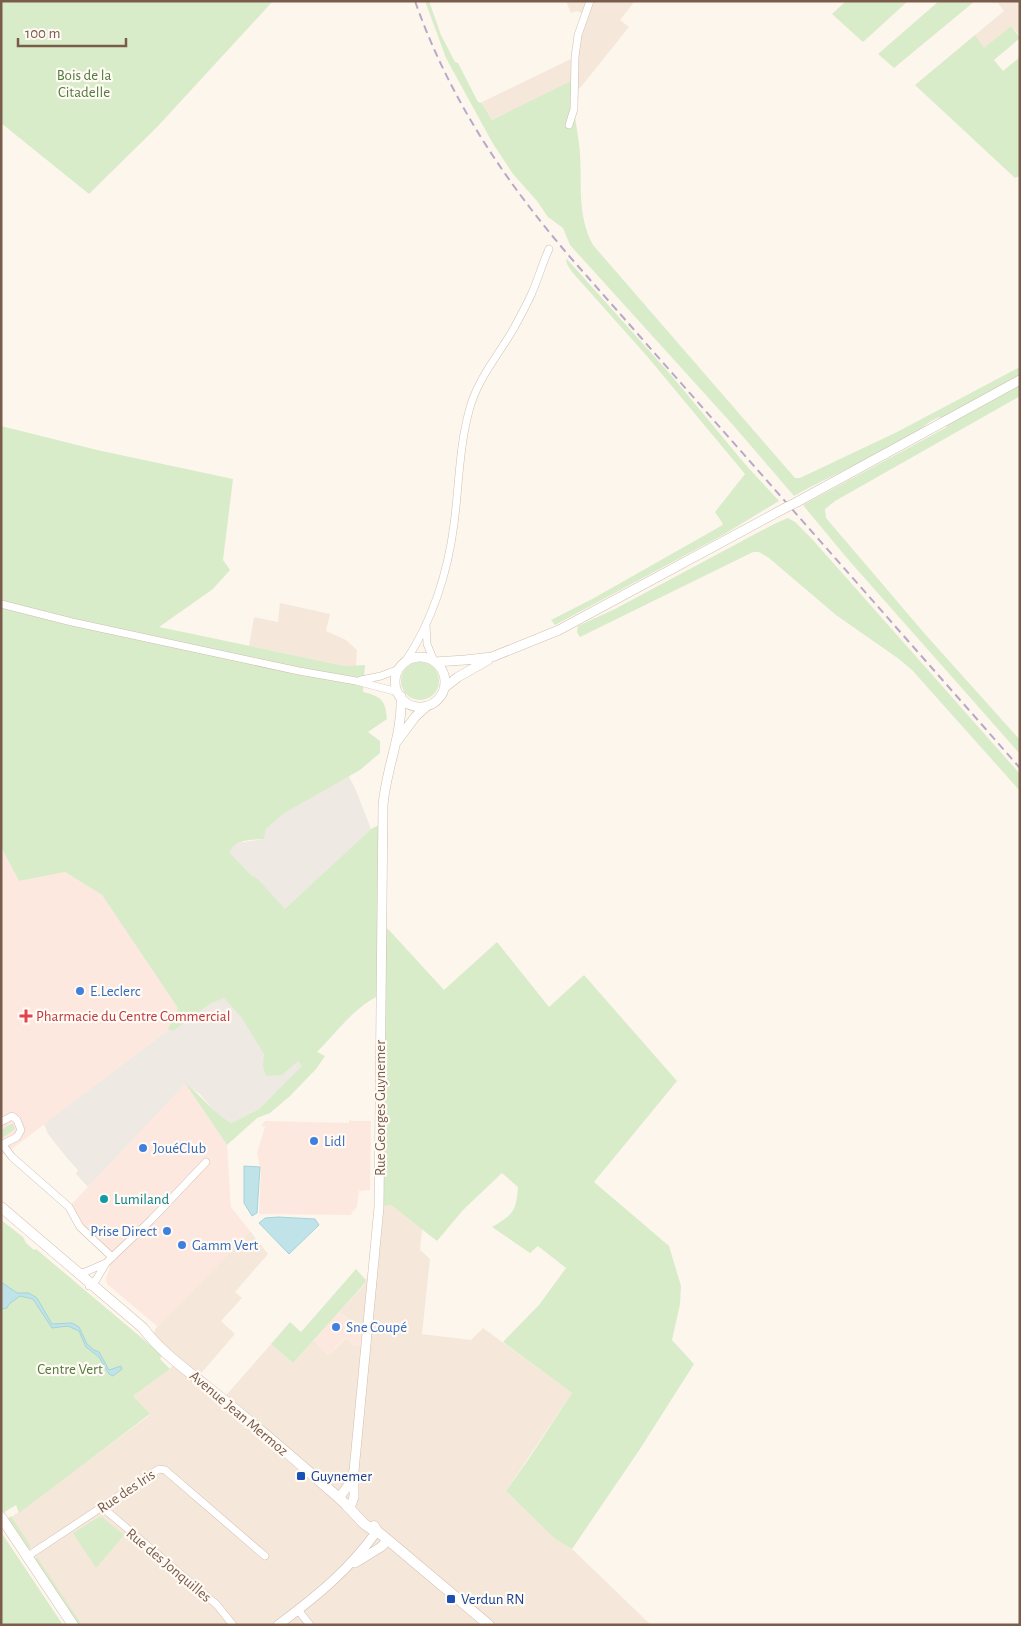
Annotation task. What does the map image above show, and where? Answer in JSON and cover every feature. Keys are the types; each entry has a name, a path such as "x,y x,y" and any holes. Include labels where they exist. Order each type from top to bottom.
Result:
{"main road":[{"name":"Avenue Jean Mermoz","path":"1,1207 140,1334 151,1338"},
{"name":"Avenue Jean Mermoz","path":"1,1216 93,1285 143,1328 151,1338 350,1508 372,1521 377,1530 388,1540 489,1625"},
{"path":"1,1517 73,1625"}],"street":[{"path":"568,125 574,109 575,57 578,35 590,1"},
{"path":"399,694 396,680 426,624 448,566 464,437 474,394 489,366 513,330 532,294 549,249"},
{"path":"1,604 72,622 299,671 356,681 399,694 412,705 427,706 438,699 444,688 458,677 492,657 559,630 1020,380"},
{"path":"426,624 427,644 434,661 444,673 444,688"},
{"path":"356,681 381,676 416,657 428,658 434,661 492,657"},
{"name":"Rue Georges Guynemer","path":"350,1508 354,1497 354,1471 379,1207 382,812 384,788 399,724 399,694"},
{"name":"Rue Georges Guynemer","path":"395,744 415,717 427,706"},
{"path":"1,1122 12,1116 17,1120 21,1130 17,1137 2,1145 12,1157 69,1207 80,1227 112,1257"},
{"path":"93,1285 106,1263 206,1162"},
{"path":"72,1271 83,1273 106,1263"},
{"name":"Rue des Iris","path":"28,1556 156,1469 162,1469 265,1556"},
{"path":"339,1498 350,1483 354,1471"},
{"name":"Rue des Jonquilles","path":"102,1507 217,1605 233,1625"},
{"path":"278,1625 350,1565 377,1530"},
{"path":"350,1565 381,1548 388,1540"},
{"path":"298,1610 310,1625"}],"shaded area":[{"path":"566,1 635,1 620,20 629,27 581,87 575,91 574,80 492,120 482,102 575,57 585,14 577,11 571,13"},
{"path":"992,1 1020,1 1020,36 1011,26 984,49 975,35 1004,11 997,2 994,4"},
{"path":"280,603 330,614 326,631 346,640 357,650 356,666 345,666 249,646 254,617 278,622"},
{"path":"348,775 371,829 285,910 257,878 251,875 230,853 231,847 236,843 264,839 266,829 283,814"},
{"path":"1,847 19,881 65,872 102,895 179,1008 167,1031 2,1155"},
{"path":"238,990 303,1066 259,1109 231,1123 218,1116 200,1094 185,1084 88,1187 76,1174 78,1170 48,1134 44,1124 167,1031 179,1008"},
{"path":"185,1083 227,1145 231,1207 250,1231 158,1327 107,1284 106,1278 110,1267 106,1263 112,1257 80,1227 69,1207"},
{"path":"349,1120 371,1121 370,1190 359,1191 357,1207 351,1215 259,1214 261,1172 257,1153 265,1127 261,1126 265,1121 349,1123"},
{"path":"391,1205 422,1229 420,1250 430,1259 422,1334 471,1340 483,1328 572,1393 506,1491 555,1539 572,1549 651,1625 73,1625 9,1519 150,1415 133,1396 170,1369 176,1360 151,1338 156,1328 250,1231 268,1254 235,1292 242,1298 221,1321 235,1334 197,1378 222,1400 271,1344 293,1363 314,1340 329,1355 346,1338 368,1331 339,1312 365,1284 365,1279 373,1278 379,1207"},
{"path":"339,1312 368,1331 366,1346 354,1346 345,1338 329,1355 314,1340"}],"green space":[{"name":"Bois de la Citadelle","path":"1,1 273,1 158,126 89,194 1,123"},
{"path":"425,1 429,1 441,35 455,62 458,63 478,102 482,103 492,120 575,79 574,107 580,153 582,211 584,223 593,245 795,478 800,478 897,432 1020,367 1020,396 835,501 825,509 826,518 925,634 1020,740 1020,754 846,557 803,505 947,427 940,417 894,446 794,496 733,425 570,245 563,228 548,217 537,201 513,174 492,142 446,58"},
{"path":"846,1 908,1 863,42 832,14"},
{"path":"939,1 975,1 894,68 878,54"},
{"path":"1011,26 1020,38 994,60 1003,71 1020,57 1020,176 1015,178 915,85 975,35 984,48"},
{"path":"566,258 671,375 745,464 779,501 723,535 555,625 551,620 594,598 721,526 723,524 715,512 745,474 646,355 572,272"},
{"path":"1,426 97,450 233,479 223,560 230,570 213,589 159,627 345,666 365,665 363,692 374,695 381,700 386,713 387,719 368,732 380,741 380,753 360,770 283,814 266,829 264,839 248,840 239,843 232,848 230,853 251,875 257,878 285,909 371,829 377,826 382,827 382,927 388,929 444,990 497,942 549,1007 584,975 677,1081 594,1182 669,1246 681,1286 680,1304 672,1340 694,1364 640,1449 572,1549 555,1539 506,1491 572,1393 503,1342 539,1305 566,1268 538,1246 530,1253 492,1227 512,1212 516,1202 518,1187 502,1173 463,1210 437,1241 391,1205 379,1207 381,995 372,999 355,1012 317,1052 325,1056 316,1069 290,1096 270,1113 257,1118 227,1145 185,1083 231,1123 259,1109 302,1066 298,1061 282,1075 266,1076 263,1066 264,1054 242,1018 224,998 211,1003 173,1031 168,1029 178,1008 102,895 65,872 19,881 1,847"},
{"path":"788,518 795,522 812,539 1020,774 1020,791 912,670 836,615 769,558 759,552 753,552 580,637 577,632 578,626 615,609"},
{"path":"420,662 433,668 439,681 433,694 420,700 407,694 401,681 407,668"},
{"path":"13,1124 15,1129 1,1139 1,1130"},
{"name":"Centre Vert","path":"1,1220 23,1237 26,1243 34,1250 36,1249 162,1355 160,1359 170,1369 133,1396 150,1414 19,1513 16,1505 3,1513 1,1511"},
{"path":"356,1269 365,1279 365,1283 293,1363 271,1344 290,1322 301,1332"},
{"path":"11,1516 30,1545 30,1549 7,1519"},
{"path":"102,1517 124,1535 96,1568 73,1533"},
{"path":"1,1532 63,1625 1,1625"},
{"path":"37,1557 82,1625 77,1625 35,1560"}],"water":[{"path":"244,1166 260,1167 257,1213 252,1216 244,1203"},
{"path":"265,1218 315,1219 319,1225 289,1254 259,1223"},
{"path":"1,1282 17,1293 29,1293 37,1298 52,1324 72,1323 79,1327 87,1344 99,1352 109,1370 121,1366 122,1369 113,1376 109,1374 99,1357 86,1347 79,1331 68,1326 52,1328 33,1299 20,1296 9,1304 7,1308 1,1309"}],"railway":[{"path":"415,1 444,71 480,136 501,168 546,228 1020,768"}],"place":[{"name":"E.Leclerc","path":"80,991"},
{"name":"Pharmacie du Centre Commercial","path":"26,1016"},
{"name":"Lidl","path":"314,1141"},
{"name":"JouéClub","path":"143,1148"},
{"name":"Lumiland","path":"104,1199"},
{"name":"Prise Direct","path":"167,1231"},
{"name":"Gamm Vert","path":"182,1245"},
{"name":"Sne Coupé","path":"336,1327"},
{"name":"Guynemer","path":"301,1476"},
{"name":"Verdun RN","path":"451,1599"}]}
